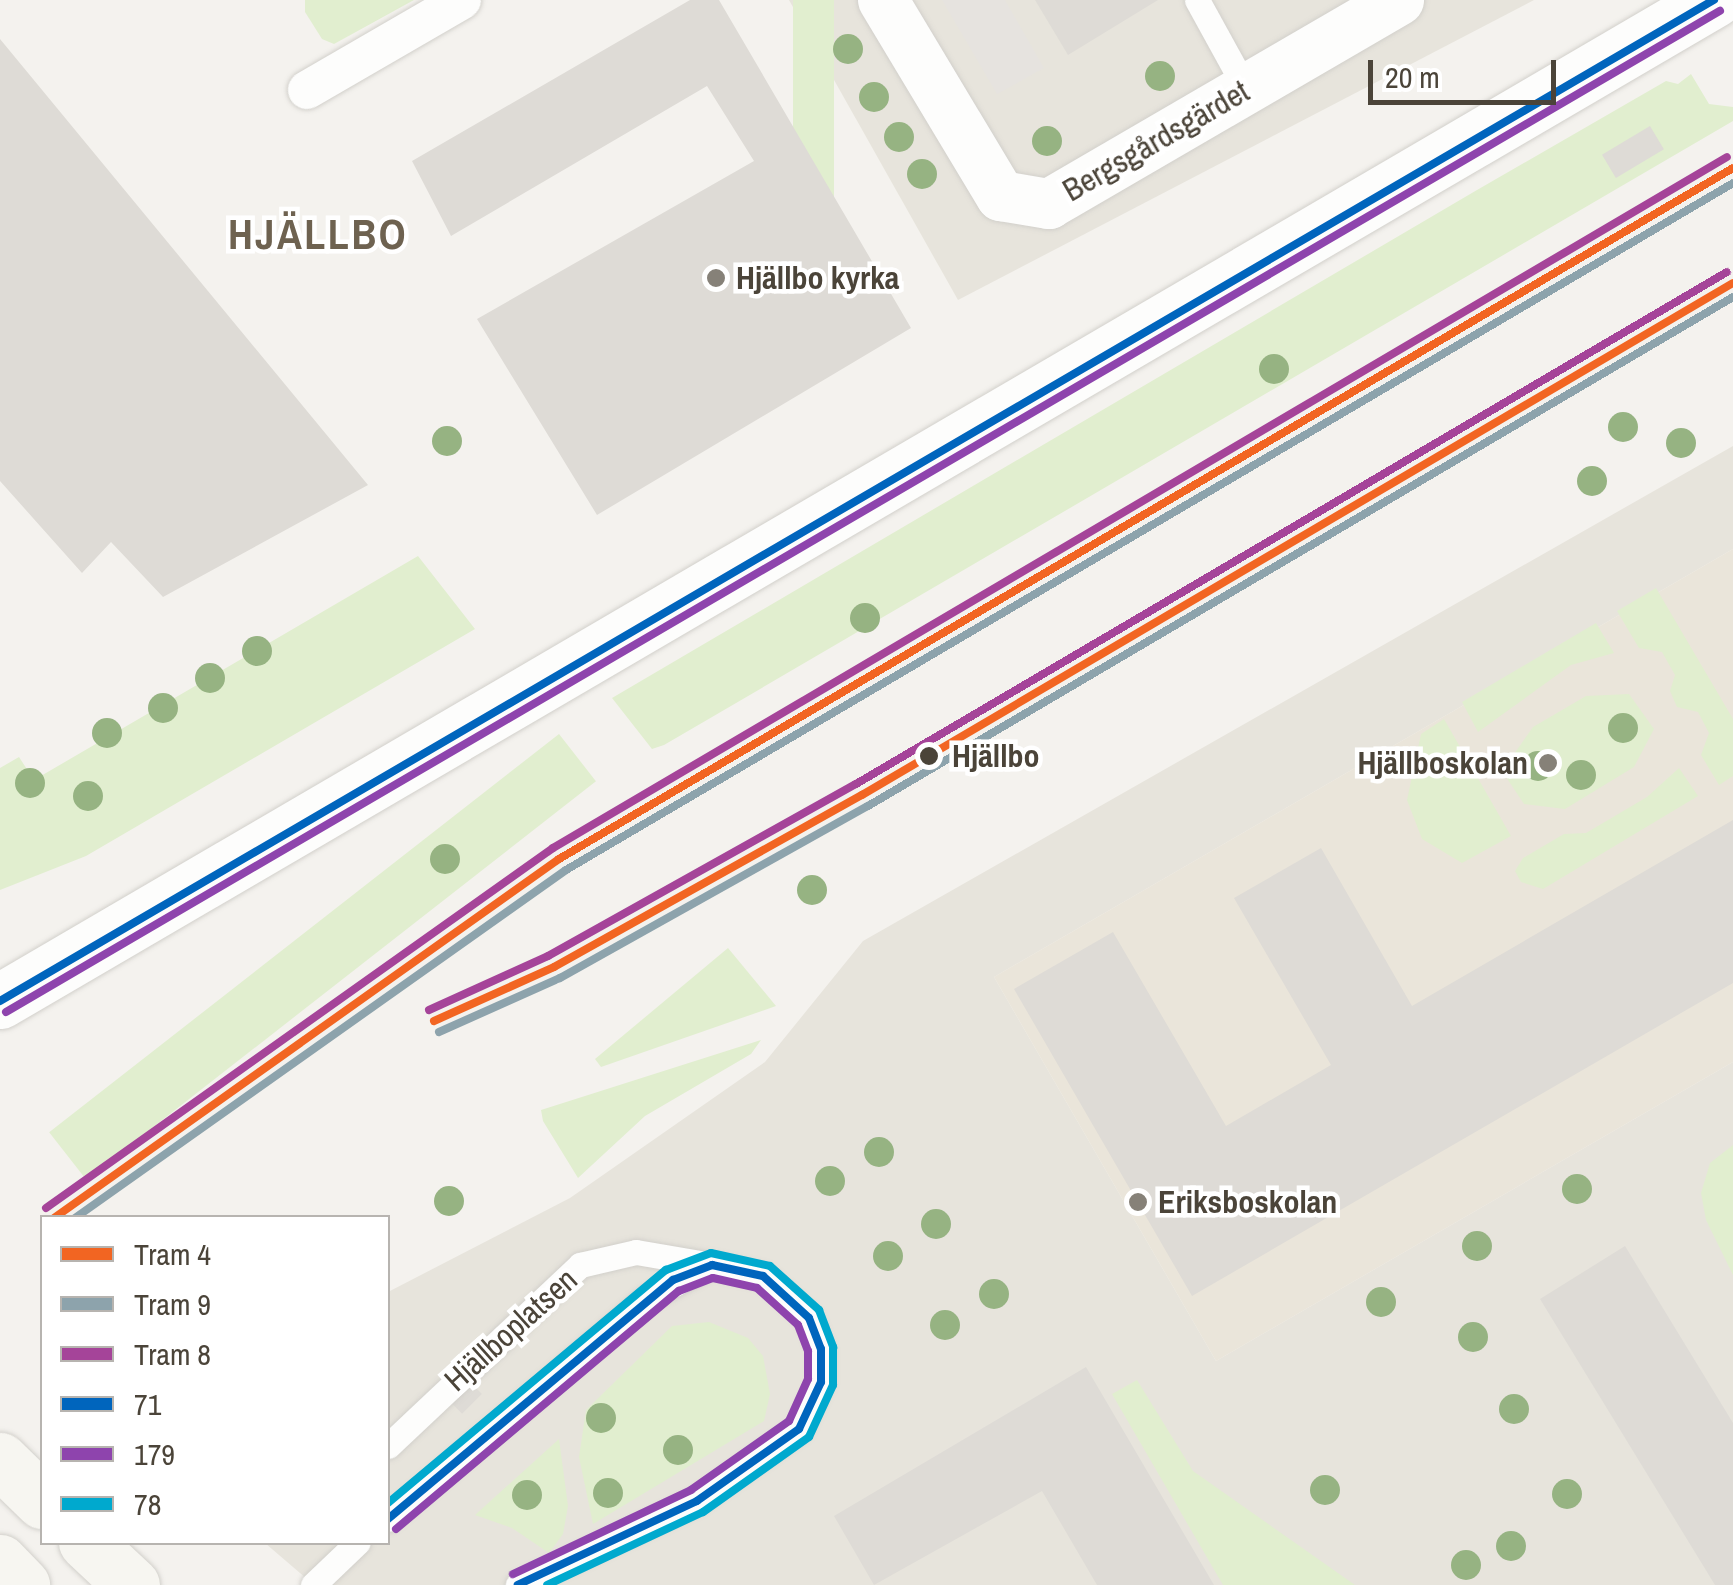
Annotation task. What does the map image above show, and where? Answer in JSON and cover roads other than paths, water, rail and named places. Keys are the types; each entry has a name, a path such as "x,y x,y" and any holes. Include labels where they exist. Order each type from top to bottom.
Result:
{"main road":[{"path":"0,1460 40,1500"},
{"path":"89,1545 132,1585"},
{"path":"0,1562 22,1585"}],"street":[{"path":"307,90 462,0"},
{"name":"Bergsgårdsgärdet","path":"883,0 1001,196 1050,204 1399,0"},
{"path":"0,1001 1714,0"}],"lane":[{"path":"1197,0 1246,89"},
{"name":"Hjällboplatsen","path":"390,1444 580,1265 636,1252 712,1264 763,1276 809,1318 822,1349 815,1406 799,1429 757,1464 697,1501 518,1585"},
{"name":"Hjällboplatsen","path":"390,1518 646,1299 672,1280 712,1264"},
{"path":"312,1585 355,1545"}],"tram line":[{"name":"8","path":"46,1208 553,848 1727,157"},
{"name":"4","path":"58,1215 559,859 1733,168"},
{"name":"9","path":"79,1215 566,870 1733,183"},
{"name":"8","path":"429,1010 548,956 856,784 1727,272"},
{"name":"4","path":"434,1021 554,967 862,795 1733,283"},
{"name":"9","path":"439,1032 560,978 868,806 1733,297"}],"place":[{"name":"Hjällbo kyrka","path":"716,278"},
{"name":"Hjällbo","path":"929,756"},
{"name":"Hjällboskolan","path":"1548,763"},
{"name":"Eriksboskolan","path":"1138,1202"}],"district":[{"name":"HJÄLLBO","path":"318,234"}]}
